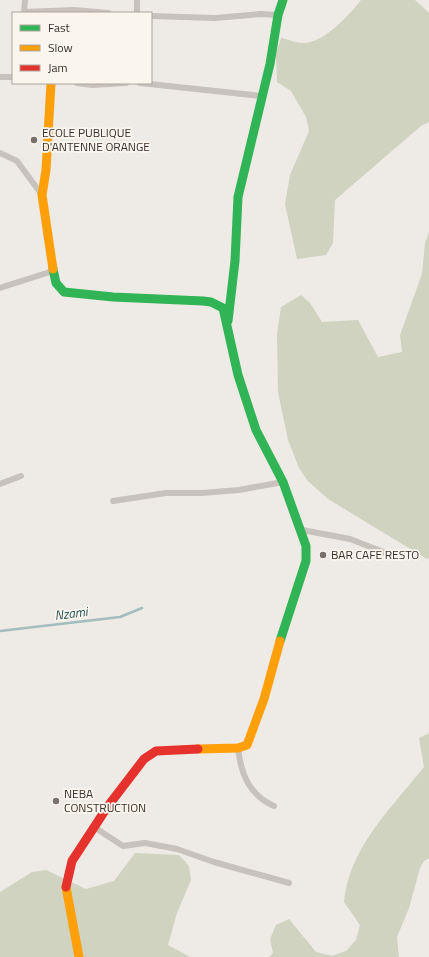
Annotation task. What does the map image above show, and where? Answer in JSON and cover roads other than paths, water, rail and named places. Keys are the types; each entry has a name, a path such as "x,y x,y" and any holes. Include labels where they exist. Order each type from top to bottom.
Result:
{"street":[{"path":"25,0 24,12 74,10 97,12"},
{"path":"137,0 137,12"},
{"path":"228,327 235,260 238,197 270,64 278,15 283,0"},
{"path":"152,16 215,18 261,14 278,15"},
{"path":"0,77 12,77"},
{"path":"51,84 46,170 42,195 56,283 64,292 113,297 211,302 222,308 228,327 238,375 256,430 283,482 302,530 306,546 306,561 282,632 264,699 248,742 238,748 156,751 150,754 144,759 117,794 72,861 66,888 79,957"},
{"path":"84,84 109,84"},
{"path":"149,84 262,96"},
{"path":"0,153 17,161 42,195"},
{"path":"0,288 53,271"},
{"path":"0,484 20,476"},
{"path":"113,501 166,493 202,493 239,490 283,482"},
{"path":"302,530 350,539 391,555"},
{"path":"238,748 240,763 246,781 263,801 274,806"},
{"path":"94,827 123,846 145,843 177,849 207,860 289,883"}],"waterway":[{"name":"Nzami","path":"0,631 120,617 142,608"}],"place":[{"name":"ECOLE PUBLIQUE D'ANTENNE ORANGE","path":"34,140"},
{"name":"BAR CAFE RESTO","path":"323,555"},
{"name":"NEBA CONSTRUCTION","path":"56,801"}]}
